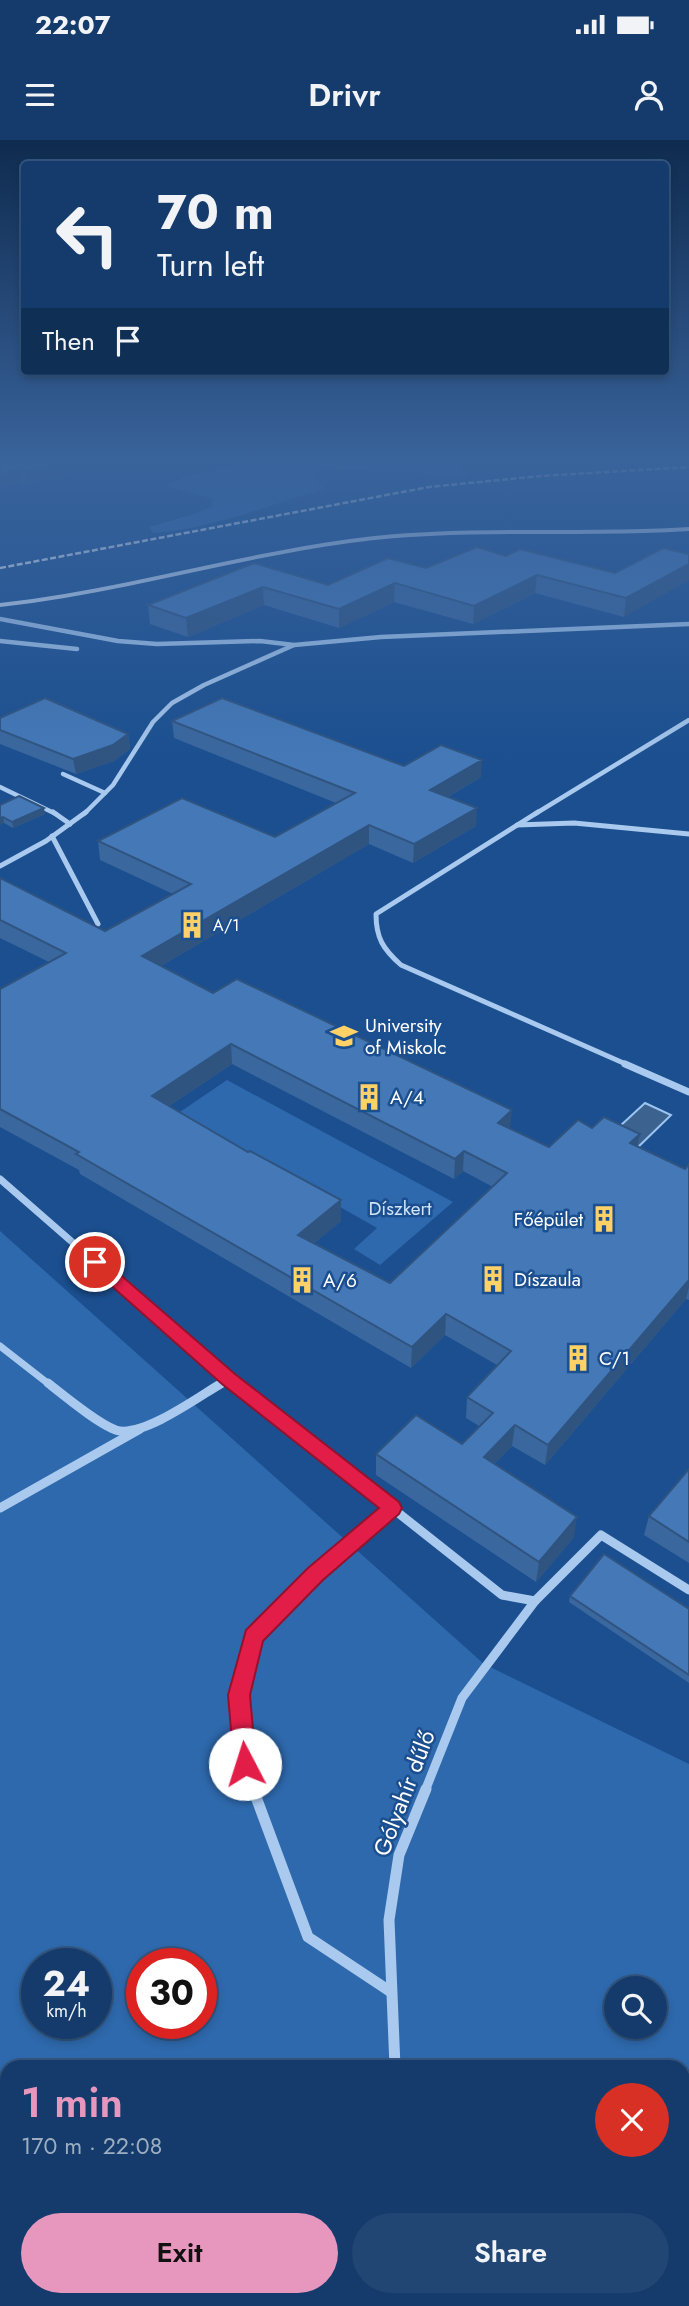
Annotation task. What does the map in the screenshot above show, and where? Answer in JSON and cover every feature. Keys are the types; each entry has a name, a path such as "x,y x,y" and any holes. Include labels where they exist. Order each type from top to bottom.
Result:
{"main road":[{"path":"0,605 90,594 240,562"}],"street":[{"path":"0,619 118,641 156,644 260,641 294,645 381,637 689,624"},
{"path":"0,641 77,649"},
{"path":"0,866 70,824 106,793 134,748 161,713 182,696 294,645"},
{"path":"689,720 376,914 375,934 381,948 401,965 689,1092"},
{"path":"63,774 106,793"},
{"path":"0,788 45,807 70,824"},
{"path":"516,825 574,823 689,834"},
{"path":"52,836 98,924"},
{"path":"0,1179 229,1379 502,1595 535,1601"},
{"path":"0,1346 82,1409 119,1431 145,1427"},
{"path":"0,1508 229,1379"},
{"path":"391,1992 308,1937 261,1816 245,1764 239,1695 253,1636 316,1574 392,1508"},
{"name":"Gólyahír dűlő","path":"395,2060 389,1920 399,1855 462,1698 535,1601 601,1535 689,1590"}],"green space":[{"name":"Díszkert","path":"227,1080 453,1202 380,1265 354,1249 377,1228 177,1114"},
{"path":"0,1231 484,1664 689,1764 689,2060 0,2060"}],"shaded area":[{"path":"645,1103 671,1115 633,1152 606,1139"}],"building":[{"path":"379,562 404,562 426,568 440,562 572,562 615,573 636,562 689,562 626,598 537,575 474,606 395,583 339,609 263,587 186,618 148,605 254,563 328,585"},
{"path":"45,698 128,734 113,745 73,759 0,730 0,718"},
{"path":"222,698 404,766 441,745 482,760 430,790 477,808 414,844 369,825 142,956 213,993 237,979 512,1110 498,1123 549,1147 578,1120 592,1128 604,1117 640,1134 630,1143 685,1169 689,1164 689,1280 548,1445 515,1425 484,1457 577,1517 539,1562 376,1454 416,1415 462,1444 493,1413 467,1397 511,1351 446,1314 412,1347 76,1154 79,1152 0,1109 0,989 66,953 0,920 0,878 105,931 191,884 98,841 182,798 275,837 355,793 172,721","holes":["231,1044 455,1159 464,1151 507,1173 390,1283 298,1235 341,1200 248,1152 152,1096"]},
{"path":"19,796 44,808 12,822 0,818 0,805"},
{"path":"689,1469 689,1542 649,1516"},
{"path":"604,1554 689,1609 689,1675 570,1596"}],"railway":[{"path":"0,568 31,562"}],"place":[{"name":"A/1","path":"192,925"},
{"name":"University of Miskolc","path":"344,1036"},
{"name":"A/4","path":"369,1097"},
{"name":"Főépület","path":"604,1219"},
{"name":"Díszaula","path":"493,1279"},
{"name":"A/6","path":"302,1280"},
{"name":"C/1","path":"578,1358"}],"route":[{"path":"95,1262 229,1379 392,1508 316,1574 253,1636 239,1695 245,1764"}]}
